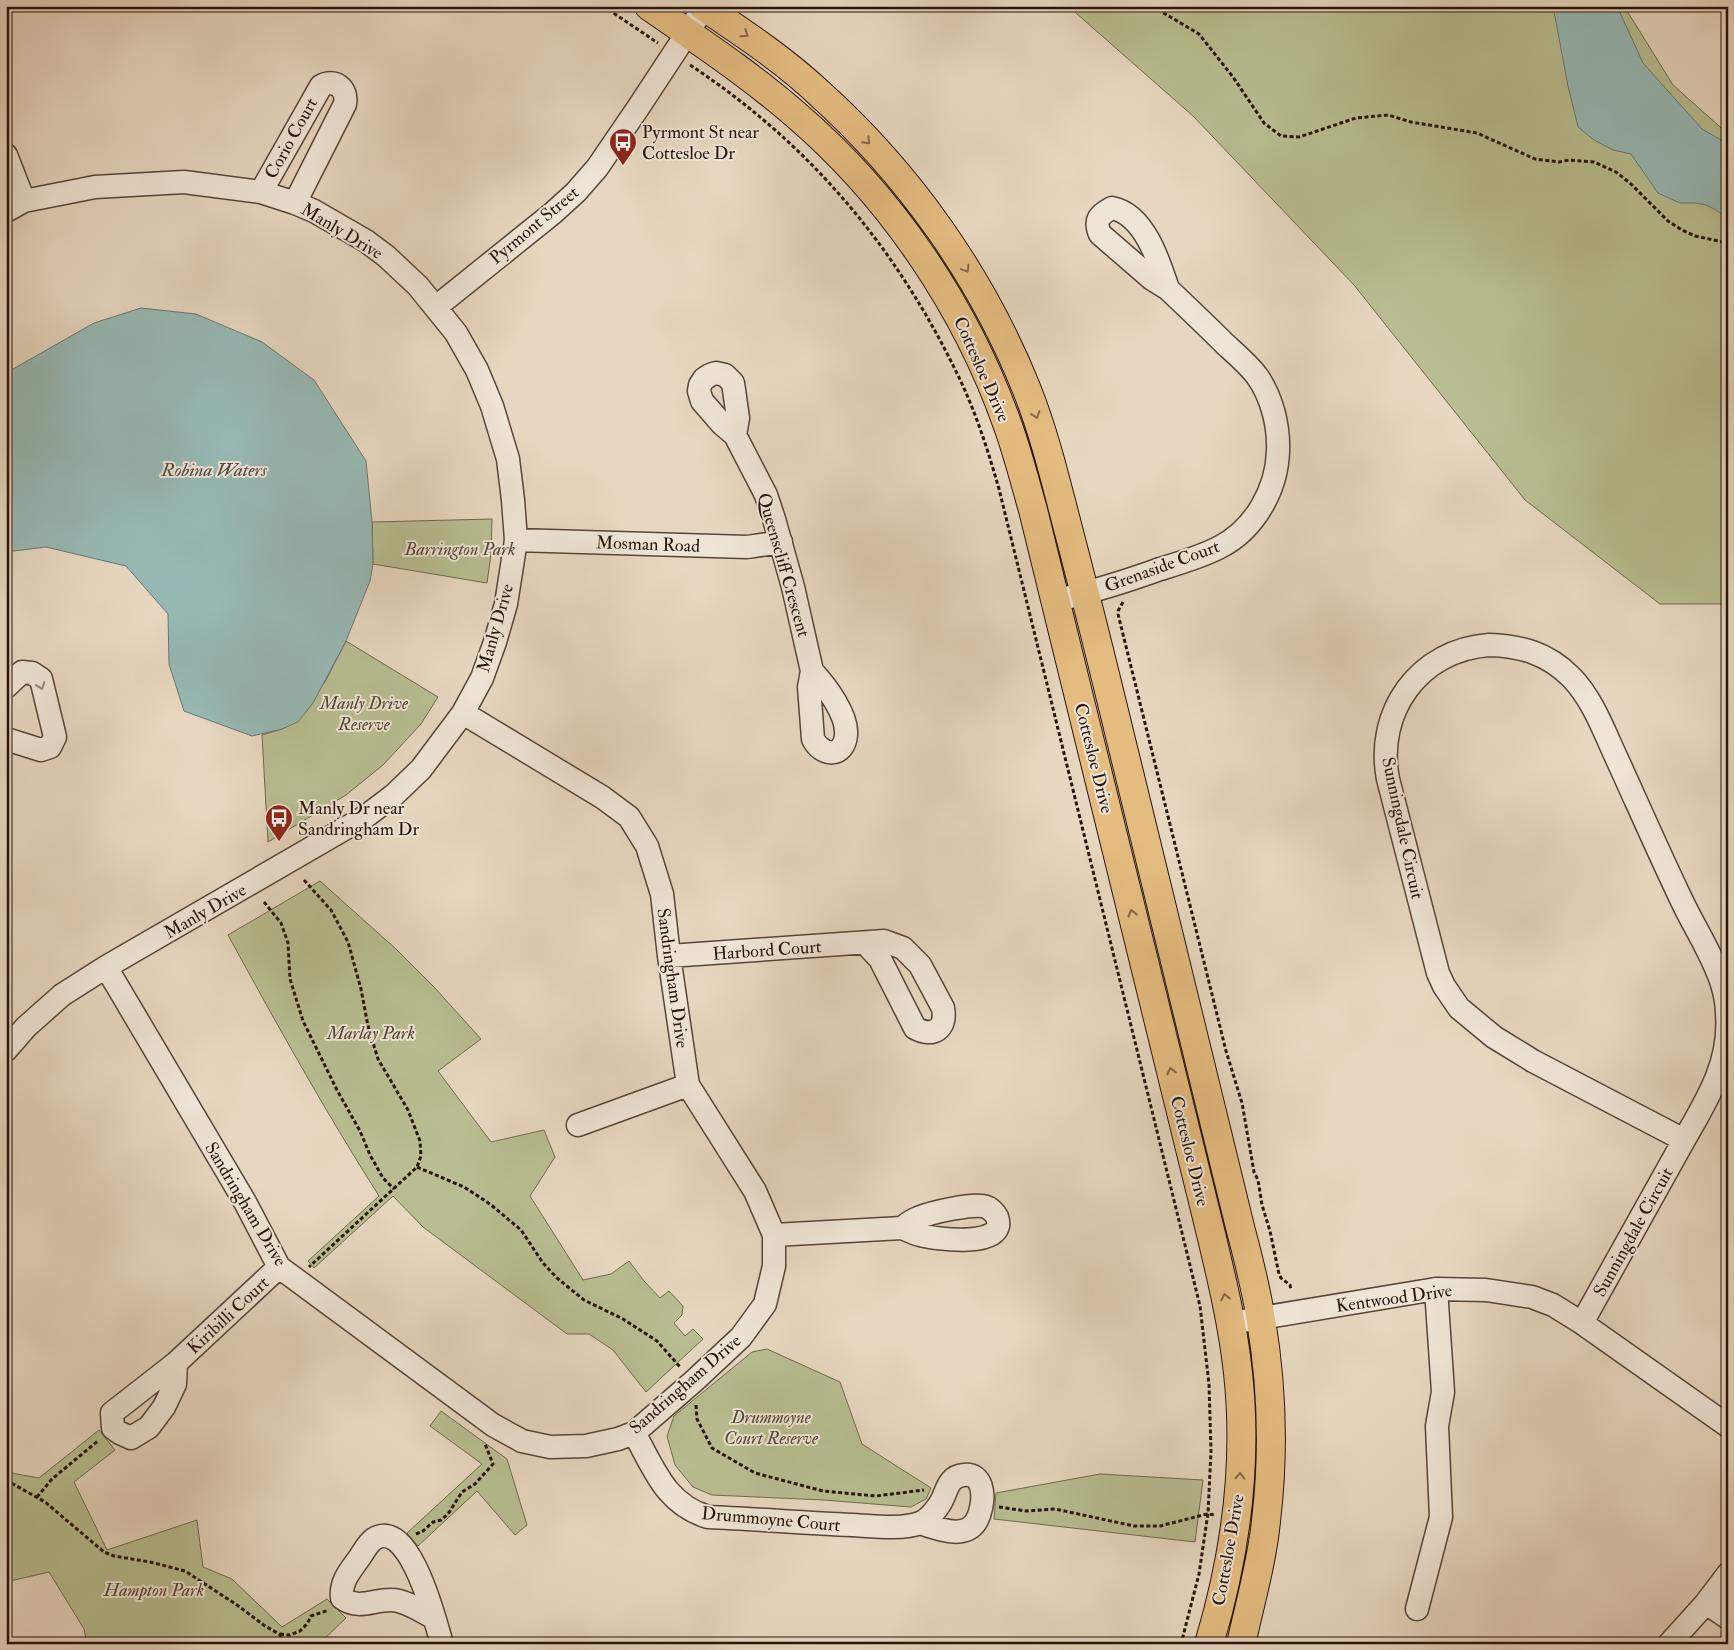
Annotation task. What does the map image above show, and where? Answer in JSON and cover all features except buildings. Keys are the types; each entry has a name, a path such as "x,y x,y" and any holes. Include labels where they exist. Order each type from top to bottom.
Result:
{"main road":[{"name":"Cottesloe Drive","path":"649,6 768,90 830,146 886,208 941,286 984,368 1008,426 1033,510 1211,1234 1231,1323 1240,1407 1241,1436 1238,1501 1230,1554 1209,1644"},
{"name":"Cottesloe Drive","path":"704,7 751,38 819,92 903,181 954,249 999,328 1027,389 1037,417 1056,478 1085,593 1236,1208 1261,1318 1269,1385 1271,1466 1266,1523 1241,1644"}],"street":[{"name":"Pyrmont Street","path":"436,307 553,213 576,192 602,160 704,7"},
{"name":"Corio Court","path":"261,192 321,86 327,82 335,83 345,92 345,104 295,203"},
{"path":"6,155 15,206"},
{"name":"Manly Drive","path":"6,1050 26,1026 62,995 106,967 365,817 394,795 421,769 463,713 482,678 506,604 516,540 508,459 492,406 477,370 456,333 436,307 402,270 366,241 330,219 295,203 261,192 184,182 95,186 15,206"},
{"name":"Grenaside Court","path":"1055,601 1134,578 1221,547 1247,526 1258,513 1277,469 1279,441 1276,424 1267,393 1257,376 1243,360 1168,289"},
{"name":"Queenscliff Crescent","path":"735,434 766,495 793,587 812,672"},
{"name":"Mosman Road","path":"516,540 747,548 781,542"},
{"name":"Sunningdale Circuit","path":"1582,1323 1711,1092 1726,1049 1728,1022 1722,984 1596,716 1587,698 1571,677 1550,661 1523,648 1508,646 1477,646 1437,662 1413,681 1404,691 1396,706 1387,739 1385,764 1428,940 1444,986 1459,1008 1494,1037 1533,1061 1684,1140"},
{"path":"6,687 22,672 32,673 40,679 54,737 50,747 41,750 6,739"},
{"name":"Sandringham Drive","path":"106,967 288,1273 482,1416 522,1441 550,1447 586,1446 618,1439 634,1433 694,1381 740,1337 765,1304 774,1266 774,1235 755,1190 688,1085 662,894 647,846 629,818 602,797 463,713"},
{"name":"Harbord Court","path":"669,956 866,944"},
{"path":"578,1125 688,1085"},
{"path":"774,1235 902,1228"},
{"name":"Kiribilli Court","path":"176,1363 175,1384 164,1407 149,1427 131,1438 113,1428 112,1413 288,1273"},
{"path":"1418,1609 1441,1518 1437,1426 1443,1392 1436,1289"},
{"name":"Kentwood Drive","path":"1231,1323 1436,1289 1486,1290 1532,1297 1553,1305 1582,1323 1728,1426"},
{"name":"Drummoyne Court","path":"634,1433 666,1489 675,1500 695,1513 708,1517 872,1526 907,1526 920,1523 936,1528 964,1532 977,1522 982,1504"},
{"path":"920,1523 929,1517 940,1504 951,1480 957,1476 965,1474 973,1476 981,1485 982,1504"},
{"path":"434,1618 411,1606 392,1600 359,1604 348,1603 343,1599 341,1589 343,1582 375,1539 384,1536 400,1543 416,1566 434,1618 442,1644"},
{"path":"1669,1644 1706,1603 1728,1574"},
{"path":"1706,1603 1728,1618"}],"path":[{"path":"603,6 643,34"},
{"path":"1152,6 1199,34 1233,77 1264,123 1281,136 1299,137 1356,118 1388,115 1411,122 1476,133 1535,159 1559,162 1568,160 1594,162 1616,172 1631,184 1668,221 1682,230 1694,236 1728,243"},
{"name":"Cottesloe Drive","path":"700,71 748,107 788,141 824,176 861,219 892,261 921,305 963,386 1000,489 1200,1306 1209,1384 1211,1451 1207,1514 1199,1574 1181,1644"},
{"path":"1124,596 1124,603 1118,614 1226,1050 1242,1104 1254,1172 1258,1180 1262,1205 1270,1231 1279,1274 1284,1281 1290,1284 1291,1290"},
{"path":"288,1273 394,1190 417,1167 422,1156 420,1141 408,1110 378,1059 348,942 331,910 304,880"},
{"path":"264,902 280,924 288,943 290,979 303,1022 337,1090 360,1130 370,1155 383,1178 394,1190"},
{"path":"417,1167 464,1187 490,1204 521,1230 543,1263 557,1278 584,1300 623,1318 657,1341 694,1381 697,1418 712,1448 755,1473 823,1491 876,1496 919,1490 944,1496"},
{"path":"400,1543 422,1531 433,1522 441,1520 448,1514 462,1492 475,1484 493,1464 482,1435 482,1416"},
{"path":"37,1497 52,1479 113,1428"},
{"path":"6,1480 37,1497 64,1517 104,1552 114,1556 186,1571 279,1634 288,1644"},
{"path":"982,1504 1026,1511 1055,1509 1134,1526 1160,1526 1207,1514"},
{"path":"279,1634 290,1635 300,1631 307,1624 311,1616 331,1609 343,1599"}],"green space":[{"path":"1068,6 1624,6 1673,85 1728,134 1728,604 1660,604 1525,500 1354,285 1193,116"},
{"name":"Barrington Park","path":"492,519 491,554 487,583 373,564 372,522"},
{"name":"Manly Drive Reserve","path":"346,641 438,697 421,724 383,765 346,795 268,842 262,735 282,729 325,682"},
{"name":"Marlay Park","path":"320,881 396,949 434,987 481,1039 438,1071 491,1142 544,1130 555,1157 530,1196 583,1280 611,1274 629,1261 660,1298 669,1291 683,1306 682,1315 674,1323 685,1336 693,1329 703,1339 646,1392 613,1350 589,1334 567,1334 423,1227 393,1196 314,1268 308,1261 379,1196 301,1067 228,935"},
{"name":"Drummoyne Court Reserve","path":"767,1349 840,1382 862,1444 931,1488 926,1499 911,1507 824,1500 712,1495 693,1487 675,1465 667,1436 674,1416 752,1352"},
{"path":"441,1411 507,1459 527,1525 515,1535 477,1491 418,1546 407,1533 482,1464 430,1426"},
{"name":"Hampton Park","path":"99,1430 115,1450 74,1482 107,1550 197,1520 203,1567 232,1579 282,1627 327,1599 346,1618 319,1644 87,1644 84,1629 49,1572 6,1582 6,1472 39,1478"},
{"path":"1100,1474 1203,1480 1195,1542 994,1519 996,1493"}],"water":[{"path":"1553,6 1617,6 1643,63 1702,129 1728,144 1728,219 1706,205 1680,203 1658,193 1631,154 1613,150 1594,140 1578,127"},
{"name":"Robina Waters","path":"141,308 196,314 262,342 314,380 366,461 372,522 373,564 370,581 346,641 313,703 298,722 282,729 252,736 184,711 169,664 168,614 126,566 46,547 6,552 6,373 94,323"}],"place":[{"name":"Pyrmont St near Cottesloe Dr","path":"623,166"},
{"name":"Manly Dr near Sandringham Dr","path":"279,842"}]}
